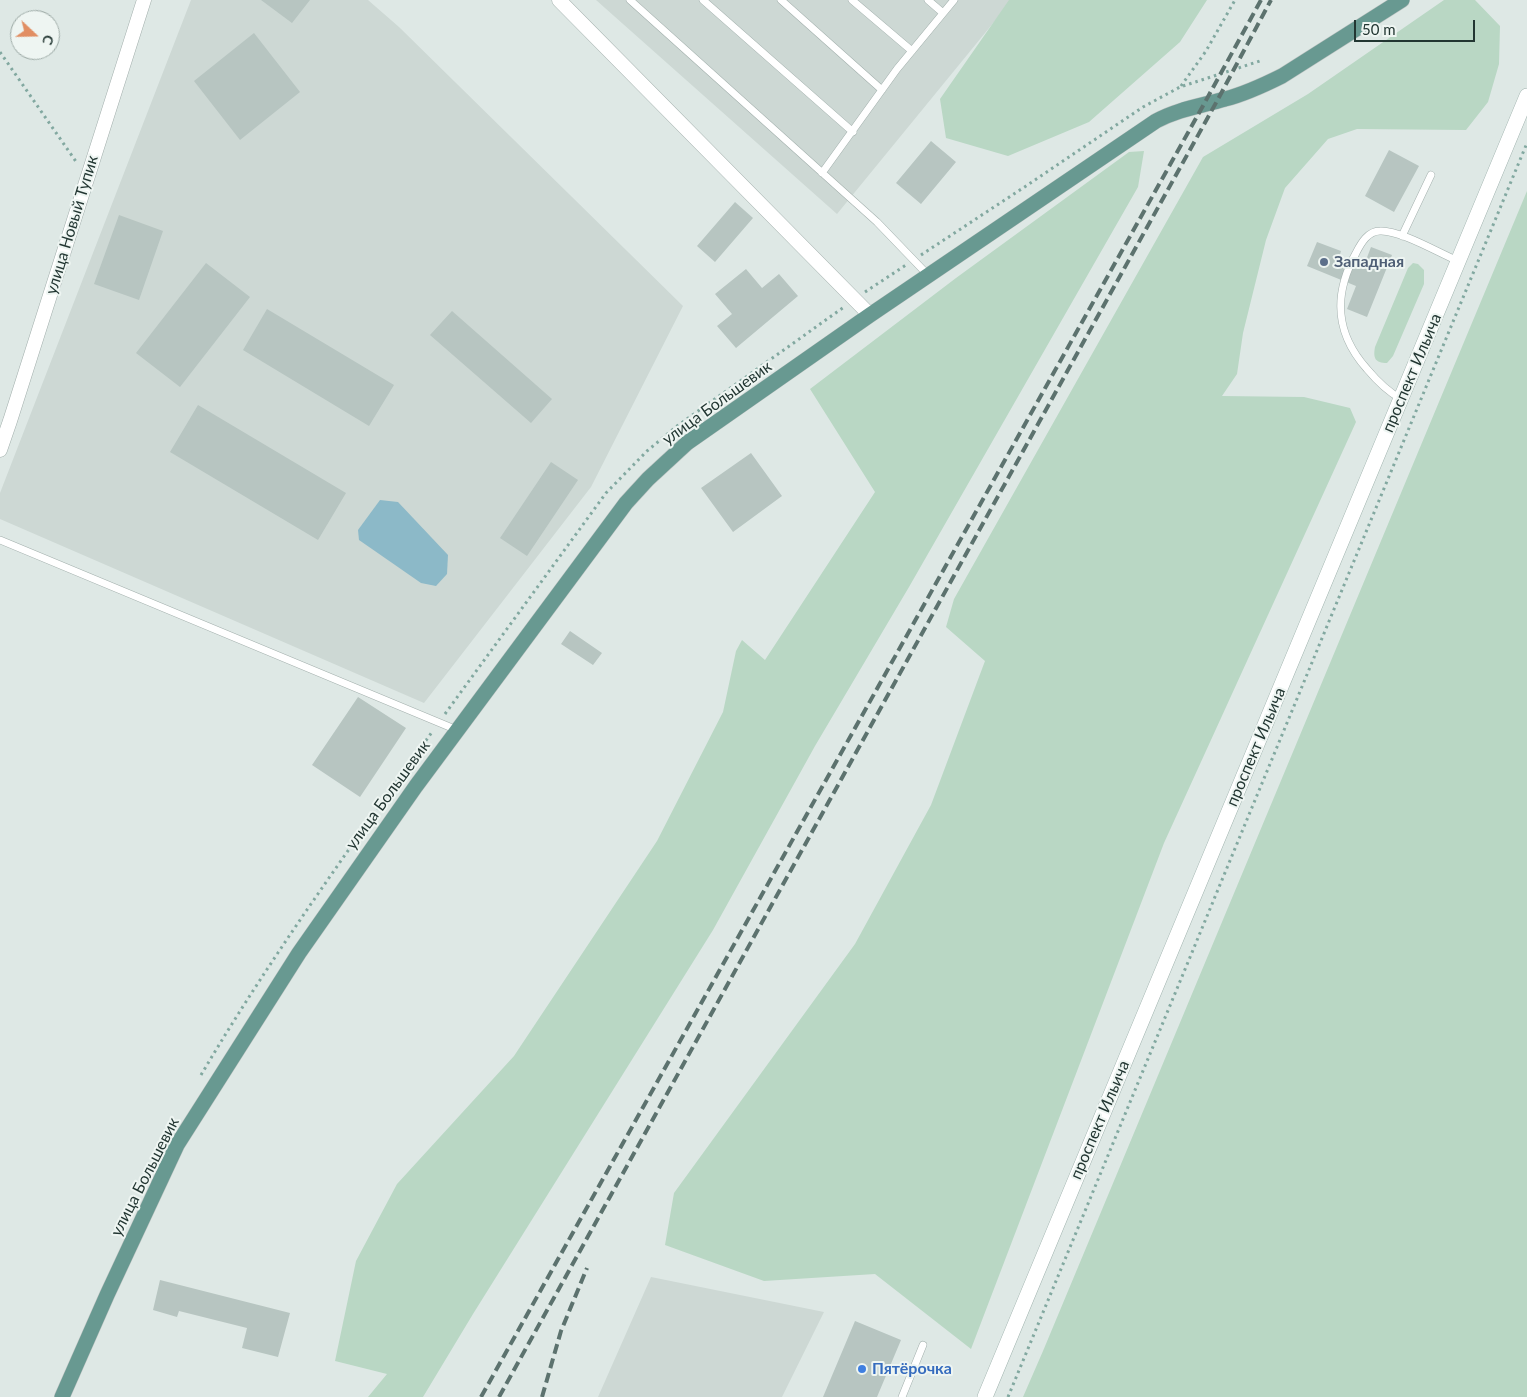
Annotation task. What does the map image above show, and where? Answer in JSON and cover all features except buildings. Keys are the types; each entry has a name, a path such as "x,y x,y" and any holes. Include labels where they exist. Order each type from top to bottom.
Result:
{"main road":[{"name":"улица Большевик","path":"62,1397 177,1145 299,952 457,730 626,503 648,479 687,443 928,275 1156,120 1169,114 1228,99 1262,86 1282,76 1402,0"}],"street":[{"name":"улица Новый Тупик","path":"0,450 144,0"},
{"path":"559,0 870,315"},
{"name":"проспект Ильича","path":"984,1397 1527,96"}],"lane":[{"path":"630,0 877,222 928,275"},
{"path":"703,0 853,132"},
{"path":"781,0 882,90"},
{"path":"852,0 912,51"},
{"path":"928,0 943,13"},
{"path":"822,173 882,90 954,0"},
{"path":"1402,236 1431,175"},
{"path":"1401,399 1380,384 1352,350 1344,332 1340,313 1346,275 1362,243 1370,234 1379,230 1402,236 1458,262"},
{"path":"0,540 457,730"},
{"path":"902,1397 923,1345"}],"path":[{"path":"1180,87 1206,51 1235,0"},
{"path":"0,52 87,178"},
{"path":"199,1079 233,1020 318,892 438,723 606,493 647,451 677,426 855,299 1143,106 1180,87 1260,61"},
{"path":"1008,1397 1527,143"}],"shaded area":[{"path":"191,0 368,0 399,27 683,306 591,487 424,703 0,519 0,493"},
{"path":"596,0 1012,0 837,214"},
{"path":"651,1277 824,1312 782,1397 598,1397"}],"green space":[{"path":"1009,0 1207,0 1180,42 1089,122 1008,156 946,138 940,99"},
{"path":"1444,0 1475,0 1500,26 1499,64 1488,102 1466,130 1357,129 1328,139 1285,188 1266,240 1243,333 1237,374 1222,396 1304,397 1350,408 1356,422 1164,843 971,1349 875,1274 764,1281 665,1245 674,1193 855,944 931,805 985,661 946,627 954,599 1203,157 1308,94"},
{"path":"1144,151 1138,187 909,587 815,746 713,930 423,1397 368,1397 387,1374 335,1361 356,1261 397,1184 514,1056 657,841 723,712 736,651 742,640 765,660 875,492 810,389 956,278 1129,152"},
{"path":"1527,191 1527,1397 1023,1397 1043,1351"},
{"path":"1413,263 1418,264 1424,270 1424,284 1393,356 1387,363 1377,361 1374,354 1375,347 1408,268"}],"water":[{"path":"380,500 398,502 448,555 447,574 436,586 421,583 359,540 358,530"}],"railway":[{"path":"481,1397 1261,0"},
{"path":"499,1397 1217,101 1271,0"},
{"path":"542,1397 561,1331 587,1268"}],"place":[{"name":"Западная","path":"1324,262"},
{"name":"Пятёрочка","path":"862,1369"}]}
